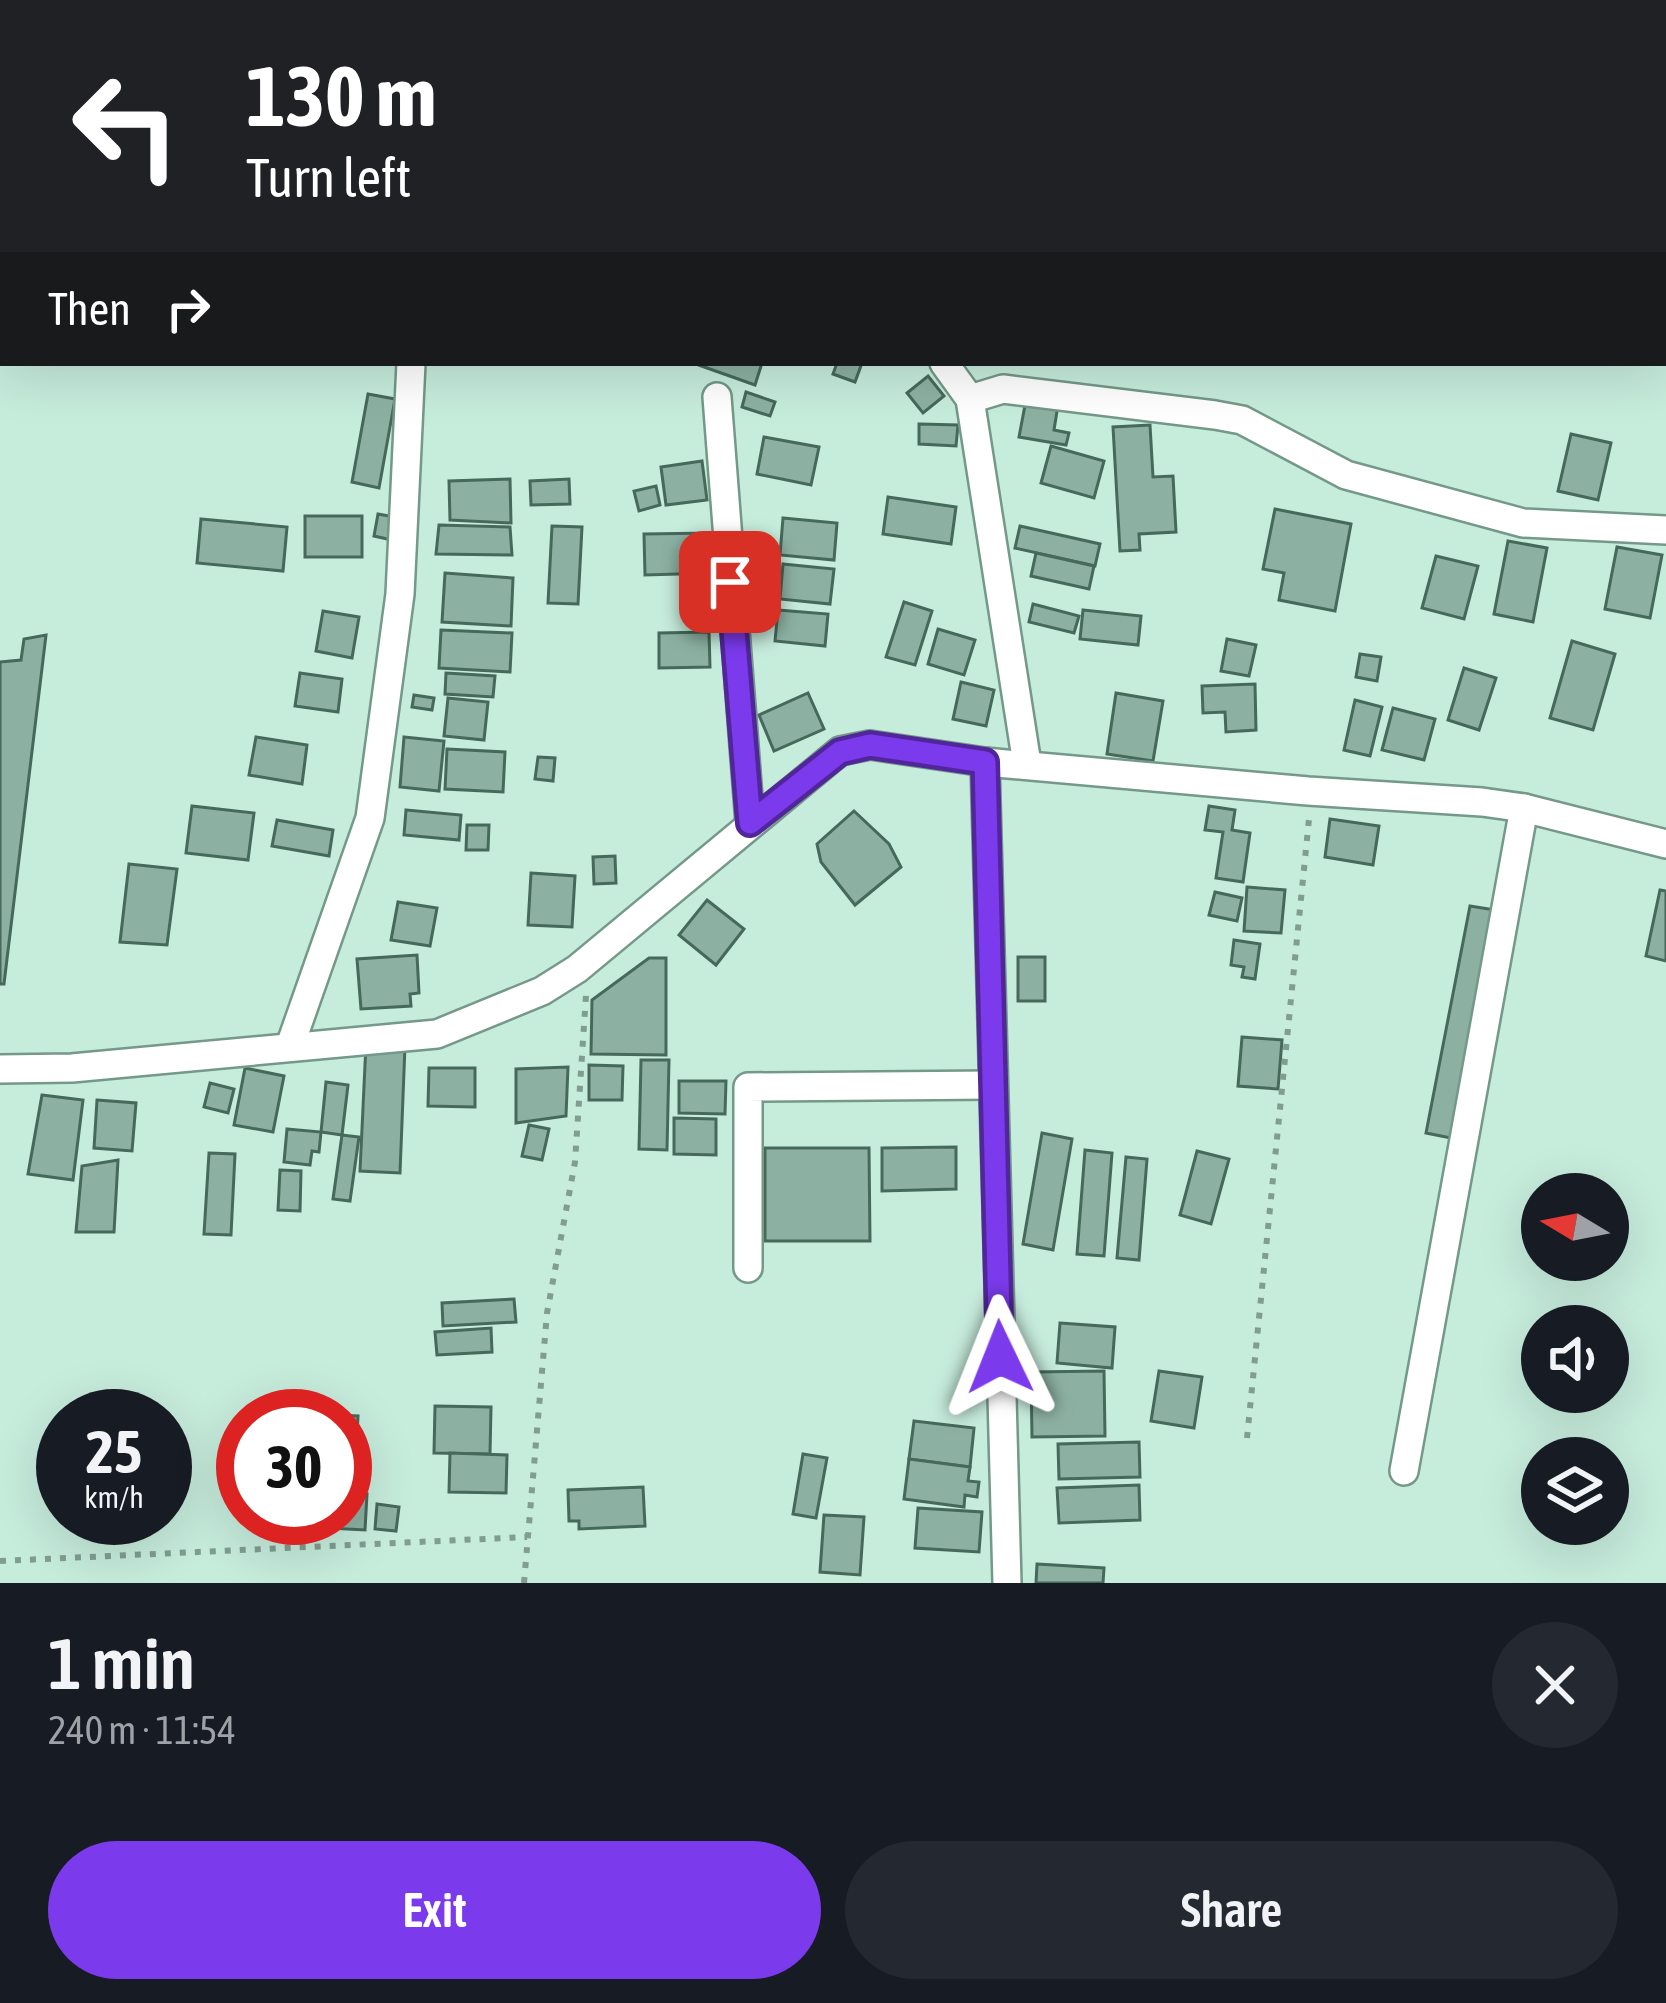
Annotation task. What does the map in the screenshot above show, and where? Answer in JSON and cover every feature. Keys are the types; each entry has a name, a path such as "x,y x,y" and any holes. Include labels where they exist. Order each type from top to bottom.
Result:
{"street":[{"path":"290,1046 370,818 400,594 411,366"},
{"path":"946,366 970,399 1027,764"},
{"path":"970,399 1003,389 1215,415 1242,421 1346,475 1523,523 1666,530"},
{"path":"717,397 750,823"},
{"path":"0,1069 72,1068 437,1034 542,992 577,970 840,752 870,745 985,762 1525,808 1665,841"},
{"path":"985,762 1006,1583"},
{"path":"1404,1471 1525,808"},
{"path":"748,1268 748,1087 993,1085"}],"path":[{"path":"1246,1438 1310,813 1308,791"},
{"path":"524,1583 547,1313 575,1162 586,989 577,970"},
{"path":"0,1561 527,1537"}],"building":[{"path":"701,366 761,366 755,385"},
{"path":"836,366 861,366 855,382 833,374"},
{"path":"928,376 944,396 923,413 907,393"},
{"path":"746,392 775,402 770,416 742,407"},
{"path":"368,394 395,399 379,488 352,482"},
{"path":"1026,400 1058,405 1054,430 1069,433 1066,445 1019,437"},
{"path":"919,424 958,425 956,446 919,444"},
{"path":"1150,425 1153,477 1173,476 1176,532 1139,534 1140,550 1120,551 1113,427"},
{"path":"1571,434 1611,443 1598,500 1558,491"},
{"path":"764,437 819,447 811,485 757,474"},
{"path":"1051,446 1104,461 1094,498 1041,483"},
{"path":"702,461 707,500 666,505 661,467"},
{"path":"510,479 511,523 450,520 449,481"},
{"path":"569,479 570,504 531,505 530,481"},
{"path":"656,486 660,505 639,511 634,491"},
{"path":"888,497 956,507 951,544 883,534"},
{"path":"1275,509 1351,524 1335,611 1279,600 1284,573 1263,569"},
{"path":"378,514 400,518 396,541 374,536"},
{"path":"305,516 362,516 362,557 305,557"},
{"path":"783,518 837,523 834,560 780,555"},
{"path":"201,519 287,527 283,571 197,563"},
{"path":"439,525 510,527 512,555 436,554"},
{"path":"552,526 582,527 578,604 548,603"},
{"path":"1020,526 1100,544 1095,566 1015,548"},
{"path":"711,533 712,573 645,575 644,534"},
{"path":"1508,541 1547,548 1533,622 1494,614"},
{"path":"1617,547 1662,555 1650,618 1605,609"},
{"path":"1036,553 1094,566 1089,589 1031,576"},
{"path":"1436,556 1478,566 1464,619 1422,608"},
{"path":"783,564 834,569 830,604 780,599"},
{"path":"445,573 513,578 511,626 442,622"},
{"path":"904,602 932,611 915,665 886,657"},
{"path":"1033,604 1079,616 1074,633 1029,622"},
{"path":"778,610 828,614 825,646 775,641"},
{"path":"1083,610 1141,616 1138,645 1080,639"},
{"path":"323,611 359,617 352,658 316,651"},
{"path":"938,629 975,640 964,675 928,664"},
{"path":"441,630 512,633 510,672 439,668"},
{"path":"709,632 710,667 659,668 659,633"},
{"path":"46,635 4,984 0,984 0,662 21,660 24,639"},
{"path":"1227,639 1256,645 1249,676 1221,671"},
{"path":"1572,641 1615,654 1593,730 1550,718"},
{"path":"1360,654 1381,657 1377,681 1356,677"},
{"path":"1464,668 1496,678 1479,730 1448,720"},
{"path":"300,673 342,679 338,712 295,706"},
{"path":"446,673 495,676 493,697 445,694"},
{"path":"961,682 994,690 986,726 953,719"},
{"path":"1255,684 1256,730 1226,732 1225,712 1203,713 1202,686"},
{"path":"808,693 824,729 774,751 759,715"},
{"path":"1116,693 1163,701 1153,761 1107,754"},
{"path":"414,695 434,698 432,710 412,707"},
{"path":"448,698 488,702 484,740 444,736"},
{"path":"1355,700 1382,707 1370,756 1344,750"},
{"path":"1393,708 1435,719 1424,760 1382,750"},
{"path":"256,737 307,745 302,784 249,775"},
{"path":"404,737 444,741 439,791 400,787"},
{"path":"447,749 505,752 503,792 445,789"},
{"path":"538,757 555,758 553,781 535,779"},
{"path":"192,806 254,813 248,860 186,853"},
{"path":"1209,806 1235,810 1232,830 1250,833 1243,882 1216,878 1223,832 1205,830"},
{"path":"406,810 461,815 459,840 404,835"},
{"path":"854,811 889,844 901,867 855,905 821,862 817,844"},
{"path":"1330,819 1379,826 1373,865 1325,857"},
{"path":"277,820 333,830 329,856 272,846"},
{"path":"467,825 489,825 488,850 466,850"},
{"path":"615,856 616,883 594,884 593,857"},
{"path":"129,864 177,869 167,945 120,942"},
{"path":"531,873 575,876 572,927 528,925"},
{"path":"1247,887 1285,890 1281,933 1244,931"},
{"path":"1660,890 1666,891 1666,961 1646,956"},
{"path":"1215,892 1242,898 1237,921 1209,915"},
{"path":"707,900 744,929 716,965 679,935"},
{"path":"398,902 437,908 430,946 391,940"},
{"path":"1470,906 1495,910 1451,1138 1426,1133"},
{"path":"1234,940 1260,944 1255,979 1242,977 1244,967 1231,965"},
{"path":"417,955 419,993 410,994 411,1006 361,1009 357,959"},
{"path":"1018,957 1045,957 1045,1001 1018,1001"},
{"path":"649,958 666,958 666,1055 591,1054 592,1000"},
{"path":"1242,1037 1282,1040 1278,1089 1238,1086"},
{"path":"366,1044 405,1046 400,1173 360,1171"},
{"path":"641,1060 669,1060 667,1150 639,1149"},
{"path":"589,1065 623,1066 622,1100 589,1100"},
{"path":"568,1067 566,1116 516,1123 516,1069"},
{"path":"245,1068 284,1076 273,1132 234,1125"},
{"path":"429,1068 475,1068 475,1107 428,1106"},
{"path":"679,1081 726,1081 725,1114 679,1113"},
{"path":"326,1082 348,1085 342,1135 321,1132"},
{"path":"210,1083 234,1089 228,1113 204,1107"},
{"path":"42,1095 83,1100 73,1180 28,1174"},
{"path":"97,1100 136,1103 132,1151 94,1148"},
{"path":"674,1118 716,1119 716,1155 674,1154"},
{"path":"529,1125 549,1129 542,1160 522,1156"},
{"path":"287,1129 321,1132 319,1152 312,1151 310,1165 284,1162"},
{"path":"1042,1133 1072,1139 1053,1250 1023,1244"},
{"path":"342,1135 359,1137 350,1201 333,1199"},
{"path":"956,1147 956,1189 882,1191 882,1148"},
{"path":"765,1148 869,1148 870,1241 765,1241"},
{"path":"1085,1150 1112,1153 1104,1256 1077,1254"},
{"path":"1197,1151 1229,1159 1211,1224 1180,1215"},
{"path":"209,1153 235,1154 231,1235 204,1234"},
{"path":"1126,1157 1147,1159 1139,1260 1117,1258"},
{"path":"118,1160 114,1232 76,1232 82,1166"},
{"path":"280,1170 301,1171 300,1211 278,1210"},
{"path":"514,1299 516,1322 443,1326 442,1303"},
{"path":"1060,1323 1115,1327 1112,1368 1057,1363"},
{"path":"491,1328 492,1352 437,1355 435,1332"},
{"path":"1104,1371 1105,1436 1032,1437 1031,1372"},
{"path":"1159,1371 1202,1377 1194,1428 1151,1421"},
{"path":"435,1406 491,1407 490,1454 434,1453"},
{"path":"914,1421 974,1428 970,1467 909,1459"},
{"path":"1139,1442 1140,1477 1059,1479 1058,1444"},
{"path":"450,1453 507,1455 506,1493 449,1492"},
{"path":"803,1454 827,1458 816,1518 793,1514"},
{"path":"909,1459 970,1467 968,1481 979,1482 977,1497 965,1495 964,1507 904,1499"},
{"path":"1139,1485 1140,1520 1059,1523 1057,1488"},
{"path":"643,1487 645,1526 579,1529 579,1521 569,1521 568,1490"},
{"path":"377,1504 399,1507 396,1531 375,1529"},
{"path":"918,1508 982,1512 979,1552 915,1548"},
{"path":"824,1515 864,1517 860,1575 820,1572"},
{"path":"1037,1564 1104,1568 1103,1583 1036,1583"}],"route":[{"path":"730,582 750,823 840,752 870,745 985,762 1000,1357"}]}
